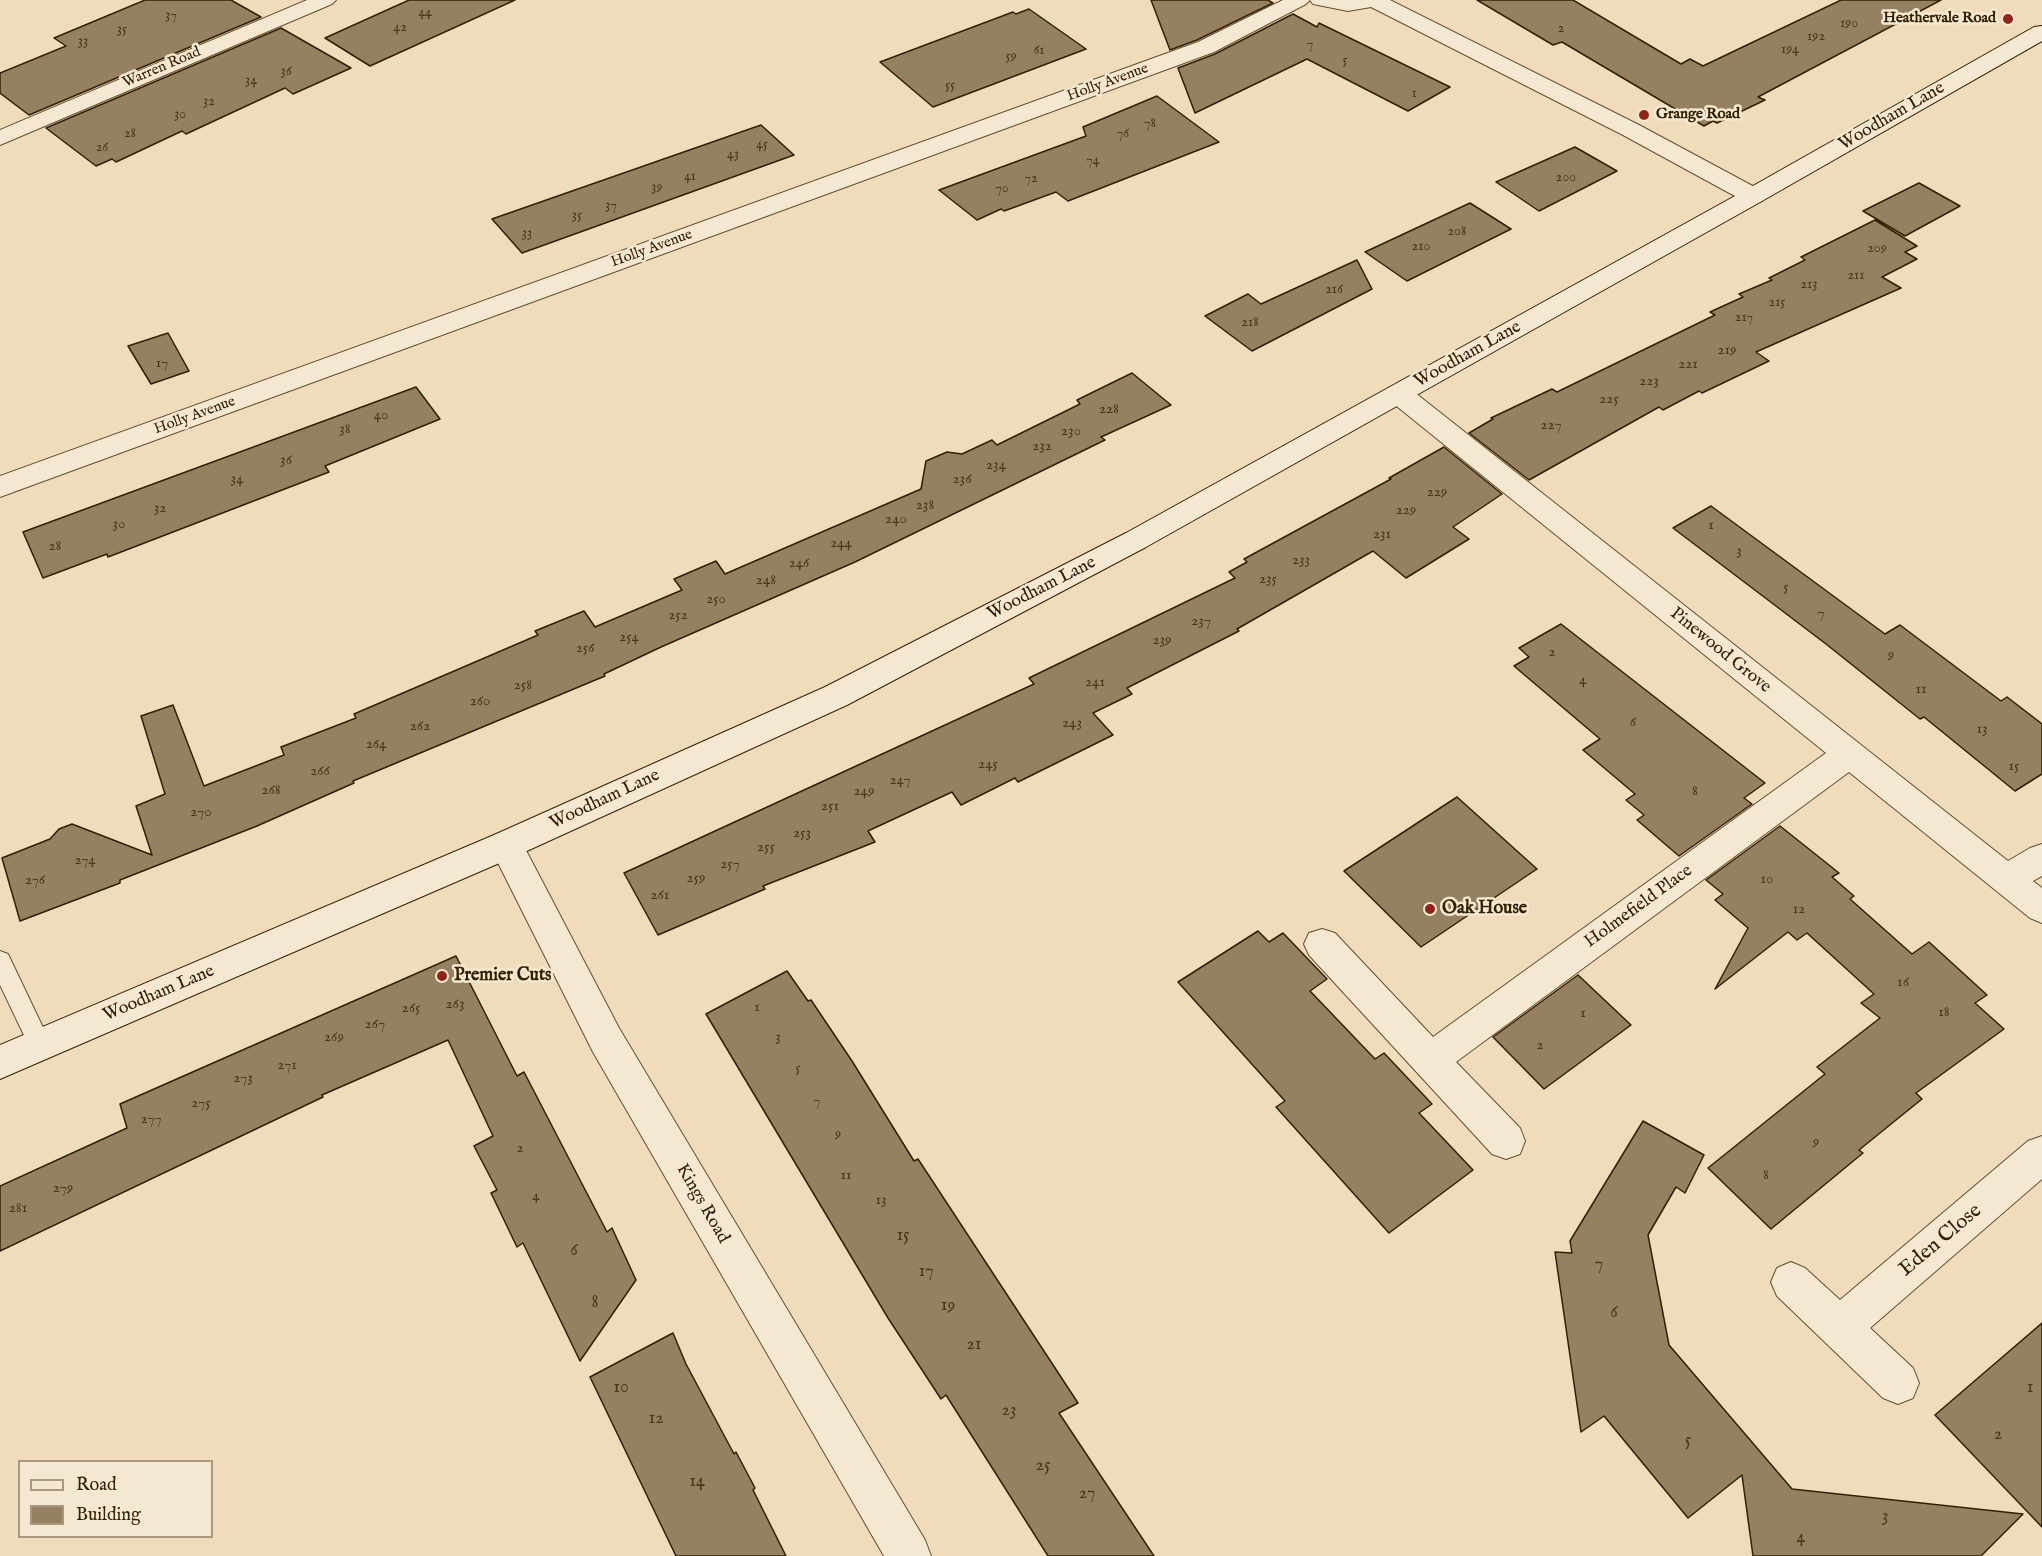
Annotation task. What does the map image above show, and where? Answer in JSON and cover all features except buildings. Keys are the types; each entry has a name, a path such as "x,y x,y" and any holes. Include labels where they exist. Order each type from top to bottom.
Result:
{"street":[{"name":"Warren Road","path":"0,138 325,0"},
{"name":"Holly Avenue","path":"0,487 1206,47 1299,0"},
{"path":"1320,0 1348,5 1374,0 1631,130 1753,196"},
{"name":"Woodham Lane","path":"0,1062 506,845 836,696 1136,540 2042,32"},
{"name":"Pinewood Grove","path":"1399,394 2042,908"},
{"name":"Holmefield Place","path":"1430,1060 1849,754"},
{"name":"Kings Road","path":"506,845 606,1040 909,1556"},
{"path":"2007,880 2042,858"},
{"path":"1322,944 1506,1141"},
{"name":"Eden Close","path":"1839,1328 2042,1154"},
{"path":"1791,1282 1898,1383"}],"lane":[{"path":"0,961 40,1045"}],"place":[{"name":"Heathervale Road","path":"2008,19"},
{"name":"Grange Road","path":"1644,115"},
{"name":"Oak House","path":"1430,909"},
{"name":"Premier Cuts","path":"442,976"}]}
